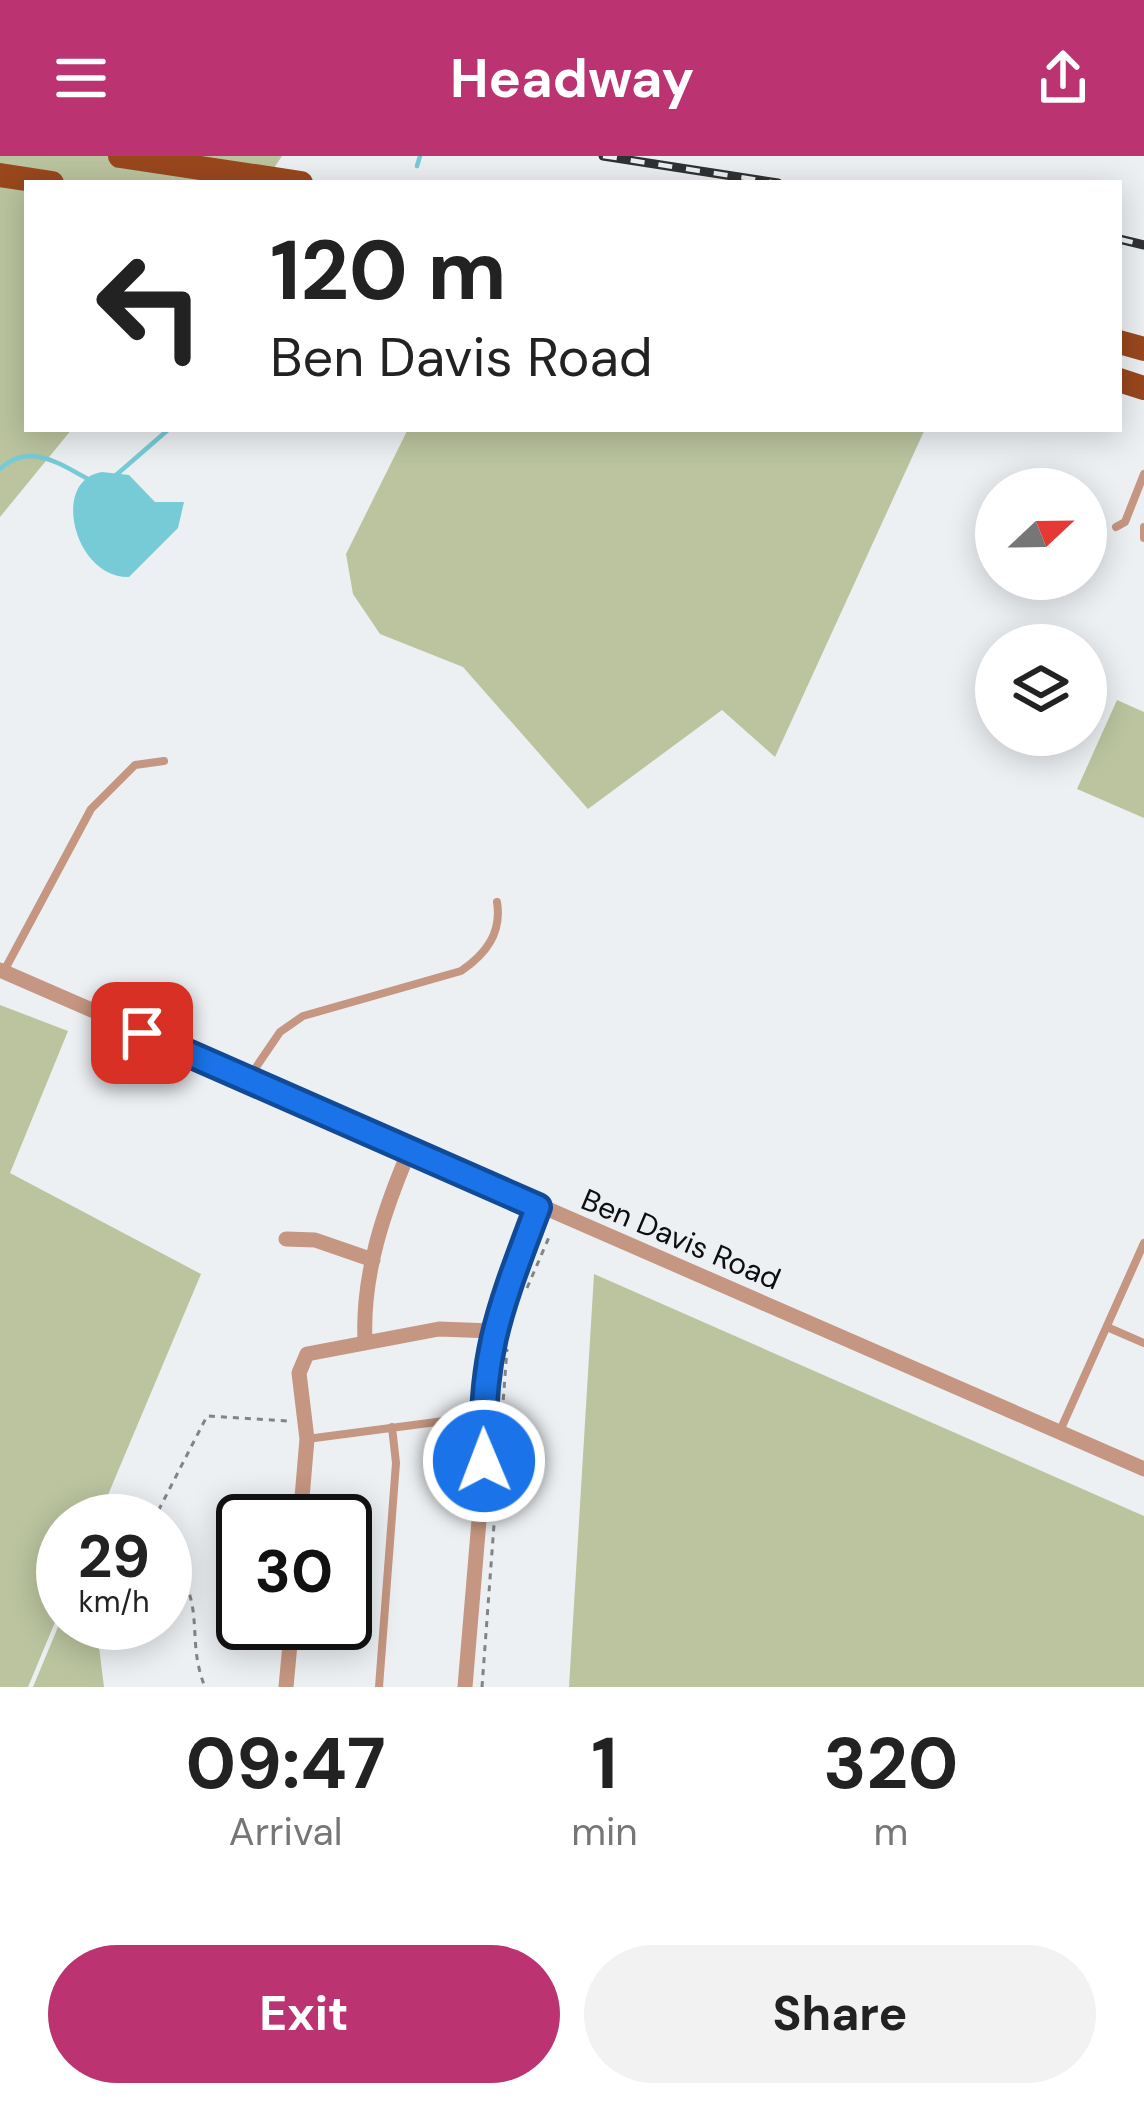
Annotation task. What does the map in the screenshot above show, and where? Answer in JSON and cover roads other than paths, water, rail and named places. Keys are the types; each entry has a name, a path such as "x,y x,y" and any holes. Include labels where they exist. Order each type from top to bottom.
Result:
{"main road":[{"path":"120,156 281,180"},
{"path":"0,175 32,180"}],"street":[{"name":"Ben Davis Road","path":"2,971 1144,1469"},
{"path":"365,1340 363,1310 386,1204 410,1150"},
{"path":"464,1687 491,1331 538,1207"},
{"path":"286,1239 315,1240 373,1260"},
{"path":"302,1494 307,1439 299,1373 308,1354 439,1329 491,1331"},
{"path":"286,1687 289,1650"}],"lane":[{"path":"1116,527 1125,522 1144,474"},
{"path":"1144,527 1144,538"},
{"path":"2,971 91,809 135,766 164,761"},
{"path":"247,1080 265,1050 303,1016 461,971 478,960 500,920 497,902"},
{"path":"1058,1435 1144,1243"},
{"path":"1107,1327 1144,1343"},
{"path":"307,1439 482,1416"},
{"path":"379,1687 396,1463 392,1427"}],"water":[{"path":"102,472 129,475 155,502 184,502 178,528 129,577 110,573 94,562 75,528 77,492 86,479"}],"waterway":[{"path":"417,166 420,156"},
{"path":"115,476 166,432"},
{"path":"0,469 34,456 92,481"}],"railway":[{"path":"603,156 759,180"},
{"path":"1122,240 1144,245"}]}
